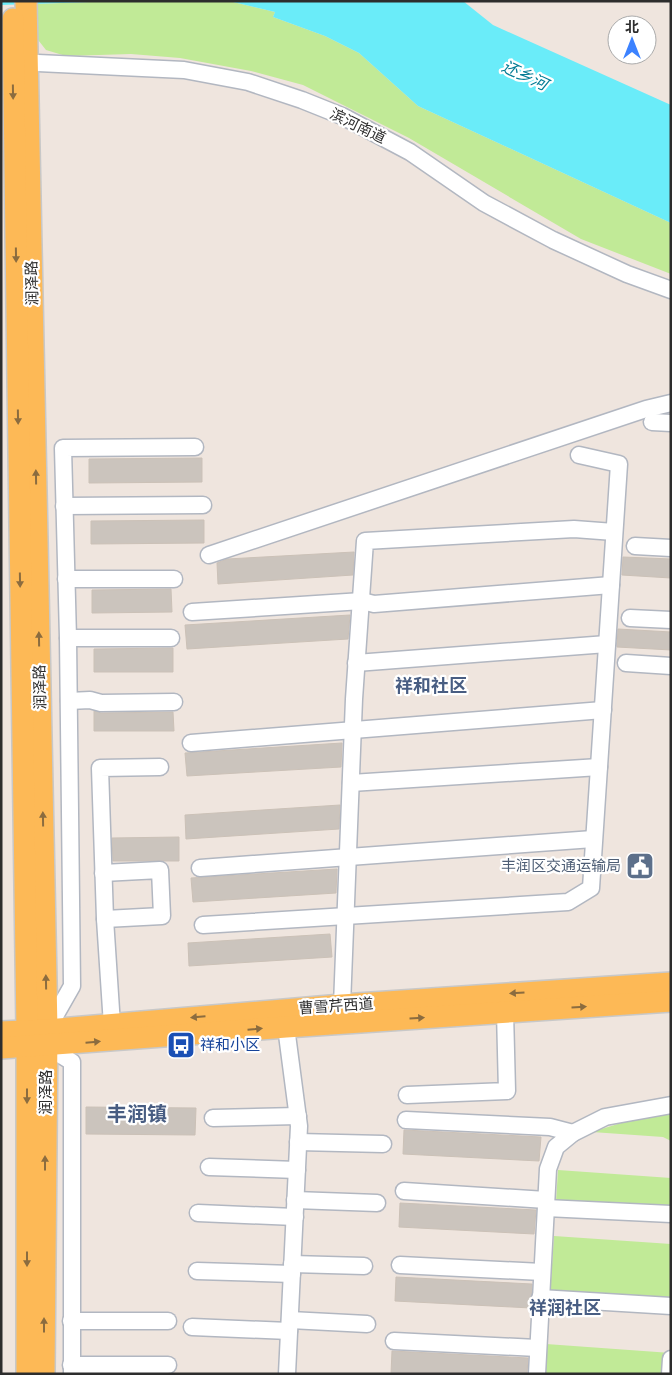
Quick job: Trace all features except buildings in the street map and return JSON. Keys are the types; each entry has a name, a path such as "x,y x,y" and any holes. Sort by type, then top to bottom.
{"main road":[{"name":"润泽路","path":"12,1 20,26"},
{"name":"润泽路","path":"26,1 20,26 20,62 44,1374"},
{"name":"曹雪芹西道","path":"1,1048 37,1039 112,1025 342,1006 671,983"},
{"name":"曹雪芹西道","path":"1,1032 37,1039 286,1027 671,1001"},
{"name":"润泽路","path":"27,1374 37,1039"}],"street":[{"name":"滨河南道","path":"20,62 184,70 248,82 302,100 342,116 410,152 484,203 553,240 628,274 671,290"},
{"path":"209,555 646,409 671,404"},
{"path":"652,422 671,423"},
{"path":"168,1366 72,1370 72,1062 37,1039 72,986 68,638 63,448 195,447"},
{"path":"203,925 568,902 591,888 619,464 579,455"},
{"path":"64,506 203,505"},
{"path":"342,1006 352,730 365,541 574,529 614,532"},
{"path":"635,546 671,548"},
{"path":"66,579 174,579"},
{"path":"192,612 362,601 374,604 611,585"},
{"path":"630,618 671,620"},
{"path":"68,638 171,638"},
{"path":"356,663 607,644"},
{"path":"626,663 671,666"},
{"path":"69,701 90,700 101,703 174,702"},
{"path":"191,743 602,710"},
{"path":"112,1025 105,919 100,768 160,766"},
{"path":"350,783 599,767"},
{"path":"200,868 593,839"},
{"path":"103,873 160,870 162,916 105,919"},
{"path":"407,1095 507,1091 505,1012"},
{"path":"286,1027 298,1116 287,1374"},
{"path":"537,1374 548,1169 556,1148 573,1133 605,1117 671,1105"},
{"path":"213,1118 298,1116"},
{"path":"406,1120 550,1127 573,1133"},
{"path":"298,1142 383,1144"},
{"path":"209,1167 297,1170"},
{"path":"404,1191 671,1214"},
{"path":"295,1200 377,1203"},
{"path":"198,1213 295,1217"},
{"path":"400,1265 542,1272"},
{"path":"197,1271 364,1266"},
{"path":"540,1298 671,1306"},
{"path":"71,1321 168,1321"},
{"path":"192,1327 367,1324"},
{"path":"394,1341 538,1348"},
{"path":"670,1374 671,1359"}],"green space":[{"path":"119,1 229,1 275,12 273,17 325,36 359,53 418,106 671,223 671,274 581,239 409,138 303,85 251,71 180,58 131,54 66,56 46,50 35,36 33,4"},
{"path":"671,1112 671,1141 663,1137 592,1132 650,1114"},
{"path":"558,1170 671,1178 671,1209 556,1202"},
{"path":"554,1236 671,1244 671,1302 550,1295"},
{"path":"546,1344 671,1353 671,1374 544,1374"}],"water":[{"path":"1,1 119,1 1,5"},
{"name":"还乡河","path":"229,1 463,1 493,25 671,105 671,223 418,106 359,53 325,36 273,17 275,12"}],"place":[{"name":"丰润区交通运输局","path":"640,866"},
{"name":"祥和小区","path":"181,1045"}],"district":[{"name":"祥和社区","path":"431,686"},
{"name":"丰润镇","path":"137,1114"},
{"name":"祥润社区","path":"565,1308"}]}
